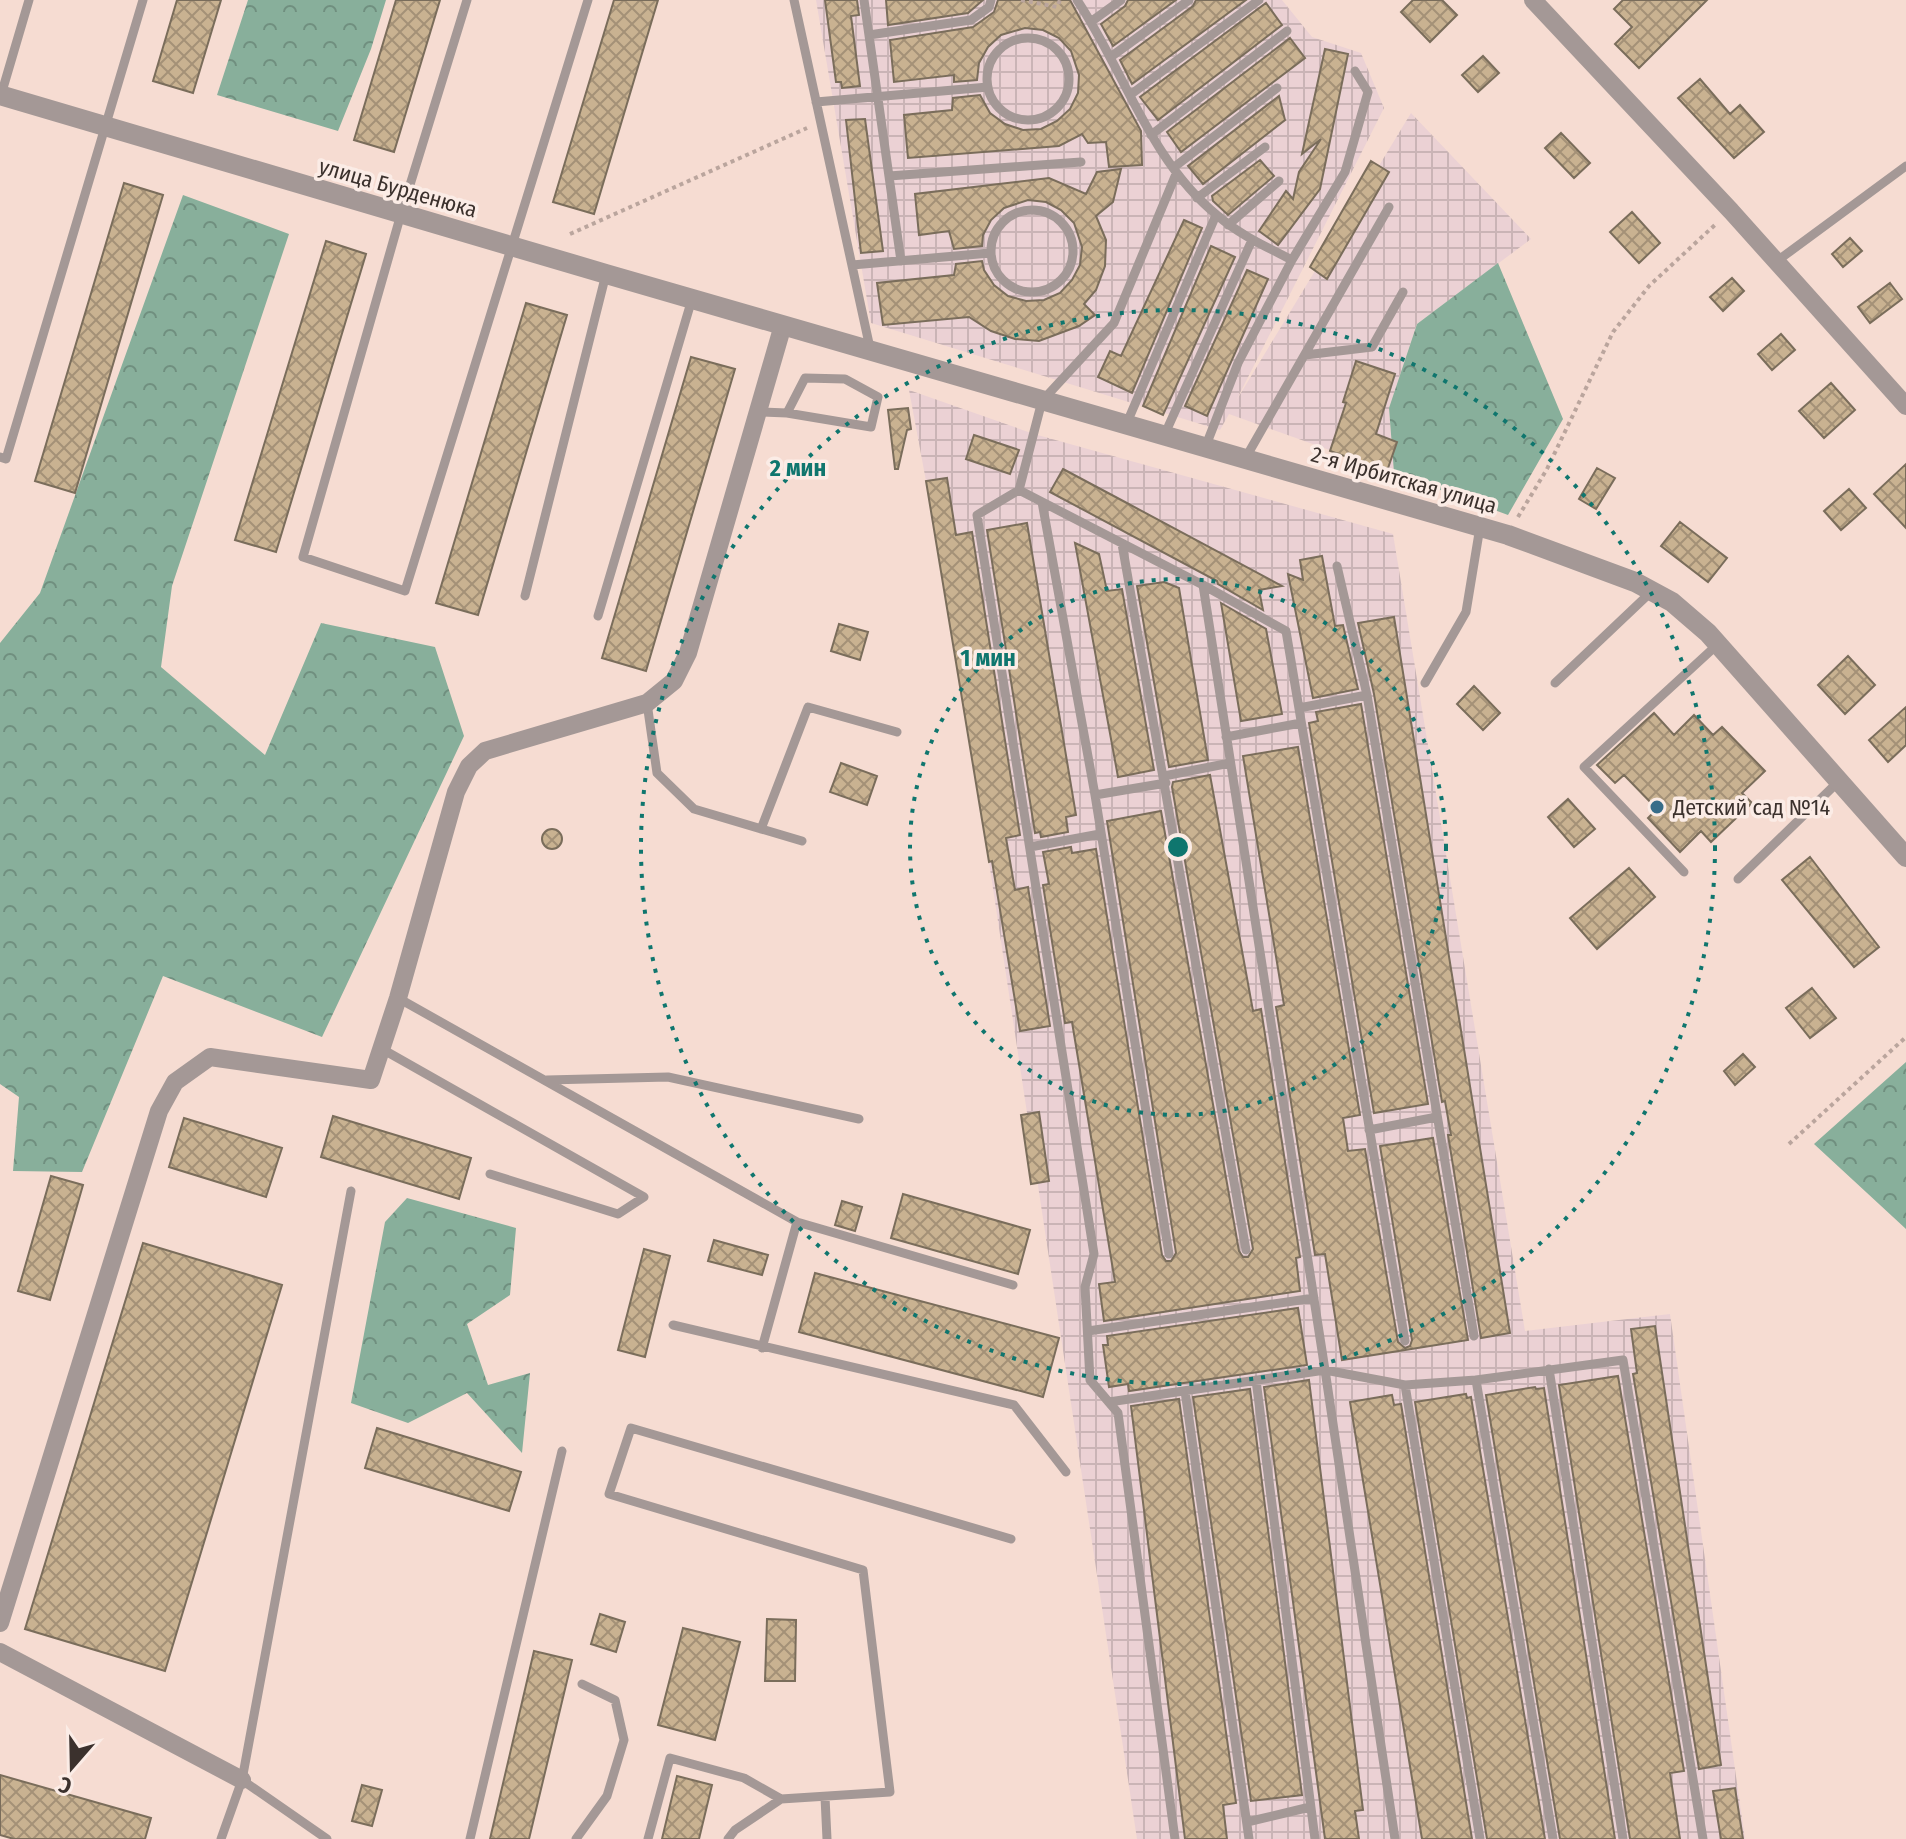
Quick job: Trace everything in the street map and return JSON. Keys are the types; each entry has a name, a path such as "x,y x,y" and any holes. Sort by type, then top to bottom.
{"street":[{"path":"1533,0 1777,261 1906,406"},
{"name":"улица Бурденюка","path":"0,96 783,325"},
{"path":"0,1623 159,1111 175,1082 210,1057 371,1080 398,998 456,792 469,766 485,751 647,703 674,681 688,653 783,325"},
{"name":"2-я Ирбитская улица","path":"783,325 1508,535 1635,582 1672,602 1718,644 1906,857"},
{"path":"0,1652 242,1780"}],"lane":[{"path":"0,96 29,0"},
{"path":"0,457 6,459 143,0"},
{"path":"467,0 401,214 303,557 405,591 588,0"},
{"path":"794,0 871,351"},
{"path":"864,0 901,261"},
{"path":"869,35 971,20 989,7 991,0"},
{"path":"1077,0 1112,56 1151,135 1174,171 1197,198 1228,225 1292,260"},
{"path":"1092,21 1121,0"},
{"path":"1112,56 1189,0"},
{"path":"1130,95 1259,0"},
{"path":"1151,135 1287,31"},
{"path":"1019,38 1048,42 1065,60 1069,74 1063,102 1040,119 1025,121 1011,117 990,98 988,87 987,69 993,56 1003,45 1019,38"},
{"path":"1205,448 1238,363 1292,260 1345,172 1368,92 1355,71"},
{"path":"816,102 988,87"},
{"path":"1175,1839 1118,1413 1090,1380 1085,1287 1094,1254 977,515 1019,490 1042,401 1114,323 1174,171 1277,88"},
{"path":"1197,198 1265,147"},
{"path":"889,176 1081,162"},
{"path":"1777,261 1906,166"},
{"path":"1228,225 1279,181"},
{"path":"1245,459 1389,207"},
{"path":"1023,210 1052,214 1063,223 1073,245 1067,273 1057,284 1029,292 1015,289 1003,281 994,269 990,253 997,228 1007,217 1023,210"},
{"path":"1126,425 1216,215"},
{"path":"1164,436 1252,240"},
{"path":"852,265 990,253"},
{"path":"525,596 606,274"},
{"path":"1305,355 1372,347 1403,292"},
{"path":"598,616 692,299"},
{"path":"759,412 787,413 871,427 878,397 845,379 805,378 787,413"},
{"path":"1019,490 1286,631 1405,1341"},
{"path":"1042,502 1095,795 1169,1254"},
{"path":"1425,683 1466,612 1480,527"},
{"path":"1122,544 1246,1250"},
{"path":"1337,566 1367,695 1474,1336"},
{"path":"1203,585 1395,1839"},
{"path":"1555,683 1652,591"},
{"path":"1684,872 1584,767 1718,644"},
{"path":"1299,708 1367,695"},
{"path":"647,703 657,773 694,809 802,841"},
{"path":"761,829 808,707 897,732"},
{"path":"1226,737 1301,723"},
{"path":"1095,795 1230,763"},
{"path":"1738,879 1839,781"},
{"path":"1030,847 1100,834"},
{"path":"398,998 797,1222 1013,1285"},
{"path":"382,1049 644,1197 618,1214 490,1174"},
{"path":"545,1080 668,1077 859,1119"},
{"path":"1369,1130 1437,1117"},
{"path":"221,1839 242,1780 351,1191"},
{"path":"762,1348 797,1222"},
{"path":"1088,1331 1314,1298"},
{"path":"673,1325 1014,1405 1066,1472"},
{"path":"1109,1402 1325,1370 1405,1385 1476,1380 1623,1360 1703,1839"},
{"path":"1549,1369 1623,1839"},
{"path":"1256,1380 1315,1839"},
{"path":"1476,1380 1553,1839"},
{"path":"1405,1385 1480,1839"},
{"path":"1185,1391 1249,1839"},
{"path":"728,1839 735,1830 781,1799 890,1792 863,1570 609,1494 631,1428 1011,1539"},
{"path":"470,1839 562,1451"},
{"path":"576,1839 607,1796 624,1740 615,1700 582,1684"},
{"path":"648,1839 670,1758 744,1778 781,1799"},
{"path":"242,1780 327,1839"},
{"path":"825,1797 827,1839"},
{"path":"1247,1822 1310,1807"}],"path":[{"path":"1021,0 1057,7 1060,0"},
{"path":"570,234 821,123"},
{"path":"1508,535 1547,469 1613,332 1649,286 1731,211"},
{"path":"1789,1144 1906,1037"}],"shaded area":[{"path":"816,0 1282,0 1312,37 1361,53 1384,108 1236,401 1411,113 1531,239 1417,324 1389,408 1394,473 1229,414 1220,430 871,323"},
{"path":"909,390 1034,434 1393,534 1525,1331 1670,1314 1745,1839 1137,1839 989,862"}],"green space":[{"path":"248,0 386,0 371,49 338,131 217,95"},
{"path":"183,195 289,234 172,586 161,667 265,755 321,623 435,647 464,736 322,1037 163,976 82,1172 13,1171 19,1097 0,1084 0,643 40,593"},
{"path":"1498,263 1563,419 1508,515 1394,473 1389,408 1417,324"},
{"path":"1906,1062 1906,1229 1814,1144"},
{"path":"407,1198 516,1228 510,1295 467,1324 488,1385 530,1373 522,1453 467,1393 408,1423 351,1403 385,1222"}],"building":[{"path":"177,0 221,0 193,93 153,81"},
{"path":"396,0 440,0 394,152 354,140"},
{"path":"614,0 658,0 594,214 553,202"},
{"path":"825,0 857,0 859,15 851,16 860,86 842,88 841,82 836,82"},
{"path":"886,0 983,0 968,13 888,25"},
{"path":"998,0 1070,0 1141,131 1142,165 1109,167 1106,142 1088,143 1082,134 1059,146 908,158 904,115 952,110 953,98 980,95 990,113 1005,124 1023,130 1041,129 1057,121 1070,109 1078,93 1079,75 1071,51 1059,38 1043,30 1025,28 1001,35 988,47 979,63 977,80 954,82 954,75 894,82 890,40 973,27 994,12"},
{"path":"1128,0 1176,0 1113,46 1101,24 1125,6"},
{"path":"1196,0 1246,0 1132,84 1120,60 1193,6"},
{"path":"1413,0 1442,0 1457,15 1430,42 1401,12"},
{"path":"1623,0 1707,0 1639,68 1615,44 1632,27 1614,9"},
{"path":"1266,3 1282,25 1158,120 1140,97"},
{"path":"1290,38 1305,58 1181,152 1167,132"},
{"path":"1325,49 1348,54 1320,189 1278,245 1259,231 1286,191 1293,199 1299,172 1321,139 1302,154"},
{"path":"1483,56 1499,73 1478,92 1462,75"},
{"path":"1700,79 1730,114 1740,105 1764,132 1734,158 1678,98"},
{"path":"1279,96 1285,120 1203,184 1188,166"},
{"path":"865,119 883,251 861,253 846,120"},
{"path":"1561,133 1590,163 1574,178 1545,148"},
{"path":"1260,160 1274,176 1228,215 1213,201 1212,196"},
{"path":"1371,161 1389,172 1327,279 1310,267"},
{"path":"1121,169 1113,202 1096,216 1106,240 1105,266 1096,290 1084,304 1095,315 1079,326 1039,341 1015,339 991,331 969,317 883,325 877,283 954,275 956,264 982,261 994,285 1008,296 1026,301 1044,300 1060,293 1080,265 1082,247 1074,223 1061,210 1046,202 1028,200 1004,208 991,220 983,235 982,246 954,249 949,231 919,235 915,194 1049,178 1086,194 1097,172"},
{"path":"124,183 163,195 75,493 35,481"},
{"path":"1632,212 1660,243 1639,263 1610,232"},
{"path":"1184,220 1202,228 1132,393 1098,377 1110,351 1121,356"},
{"path":"1850,238 1862,251 1843,267 1832,254"},
{"path":"326,241 366,254 276,552 235,540"},
{"path":"1211,246 1235,257 1163,415 1143,406"},
{"path":"1247,270 1268,279 1207,416 1185,406"},
{"path":"1732,278 1744,291 1723,311 1710,297"},
{"path":"1890,283 1902,299 1870,323 1858,307"},
{"path":"526,303 567,315 478,615 436,603"},
{"path":"1781,334 1795,350 1772,370 1758,354"},
{"path":"691,357 735,369 646,671 602,658"},
{"path":"1356,361 1395,374 1376,434 1397,442 1387,471 1330,451"},
{"path":"1831,383 1855,410 1824,438 1799,411"},
{"path":"908,408 911,429 907,430 898,469 895,469 888,410"},
{"path":"974,435 1019,450 1010,474 966,459"},
{"path":"1906,464 1906,528 1874,494"},
{"path":"1597,468 1615,478 1596,509 1579,499"},
{"path":"1063,469 1282,586 1259,590 1263,610 1217,581 1050,492"},
{"path":"947,478 956,535 972,532 1020,835 1006,838 1015,890 1028,887 1050,1026 1020,1031 926,481"},
{"path":"1849,489 1866,508 1841,530 1824,511"},
{"path":"1680,522 1727,558 1708,582 1661,546"},
{"path":"1027,523 1076,815 1066,817 1068,832 1041,837 1040,832 1035,833 987,530"},
{"path":"1075,543 1099,554 1107,591 1122,589 1154,770 1118,777"},
{"path":"1322,556 1335,626 1343,625 1358,689 1313,698 1288,574 1303,580 1300,560"},
{"path":"1164,582 1179,588 1208,760 1169,767 1137,586"},
{"path":"1221,603 1266,629 1282,714 1241,721"},
{"path":"1394,617 1510,1333 1481,1338 1448,1135 1451,1135 1445,1101 1442,1102 1374,694 1358,623"},
{"path":"839,624 868,632 860,660 831,651"},
{"path":"1848,656 1875,685 1845,714 1818,685"},
{"path":"1474,686 1500,713 1483,730 1457,704"},
{"path":"1361,704 1428,1104 1374,1113 1309,723 1318,721 1316,712"},
{"path":"1906,707 1906,745 1888,762 1869,740"},
{"path":"1654,713 1674,735 1694,715 1713,735 1722,727 1765,771 1742,793 1752,803 1711,842 1701,831 1680,852 1648,818 1657,809 1624,775 1615,783 1597,765"},
{"path":"1298,747 1360,1115 1343,1118 1348,1151 1365,1149 1398,1342 1405,1348 1410,1346 1412,1340 1380,1146 1433,1138 1468,1340 1342,1360 1325,1254 1315,1255 1276,1007 1284,1005 1243,756"},
{"path":"841,763 877,776 867,805 830,792"},
{"path":"1210,775 1253,1011 1261,1009 1300,1257 1296,1258 1300,1291 1104,1321 1099,1284 1115,1282 1072,1022 1065,1023 1043,885 1049,884 1043,852 1071,847 1072,853 1096,849 1162,1255 1166,1261 1171,1261 1176,1253 1107,821 1161,811 1239,1251 1243,1257 1248,1257 1253,1249 1172,787 1173,782"},
{"path":"1568,799 1595,829 1574,847 1548,817"},
{"path":"552,829 559,832 562,839 559,846 552,849 545,846 542,839 545,832"},
{"path":"1810,857 1879,947 1854,967 1782,880"},
{"path":"1629,868 1655,897 1597,949 1570,918"},
{"path":"1812,988 1836,1018 1810,1038 1786,1008"},
{"path":"1743,1054 1755,1067 1735,1085 1724,1071"},
{"path":"1039,1112 1049,1181 1031,1184 1021,1115"},
{"path":"333,1116 471,1158 459,1199 321,1157"},
{"path":"184,1118 282,1148 266,1197 169,1167"},
{"path":"51,1176 83,1185 50,1300 18,1291"},
{"path":"903,1194 1030,1230 1018,1274 891,1238"},
{"path":"842,1201 862,1207 855,1231 835,1225"},
{"path":"714,1240 768,1255 762,1275 708,1261"},
{"path":"143,1243 282,1285 165,1671 25,1629"},
{"path":"644,1249 670,1256 645,1357 618,1350"},
{"path":"815,1273 1059,1338 1043,1397 799,1332"},
{"path":"1298,1308 1307,1365 1129,1391 1128,1384 1109,1387 1103,1345 1108,1345 1107,1336"},
{"path":"1655,1326 1721,1765 1699,1769 1633,1374 1637,1373 1631,1329"},
{"path":"1618,1376 1684,1771 1670,1773 1680,1839 1630,1839 1559,1385"},
{"path":"1309,1380 1363,1810 1355,1811 1359,1839 1325,1839 1264,1387"},
{"path":"1544,1388 1615,1839 1560,1839 1486,1395"},
{"path":"1250,1389 1302,1795 1251,1801 1193,1397"},
{"path":"1466,1394 1467,1398 1471,1397 1545,1839 1487,1839 1415,1402"},
{"path":"1392,1395 1394,1405 1401,1404 1472,1839 1422,1839 1350,1402"},
{"path":"1179,1399 1236,1803 1223,1805 1227,1839 1185,1839 1131,1406"},
{"path":"377,1428 521,1472 509,1511 365,1468"},
{"path":"600,1614 625,1622 616,1652 591,1644"},
{"path":"767,1619 796,1620 795,1681 765,1681"},
{"path":"683,1628 740,1642 715,1740 658,1725"},
{"path":"534,1651 572,1660 529,1839 490,1839"},
{"path":"0,1775 151,1818 145,1839 14,1839 0,1835"},
{"path":"677,1776 712,1785 699,1839 662,1839"},
{"path":"362,1785 382,1790 372,1826 352,1821"},
{"path":"1735,1788 1743,1839 1721,1839 1713,1791"}],"place":[{"name":"Детский сад №14","path":"1657,807"}]}
